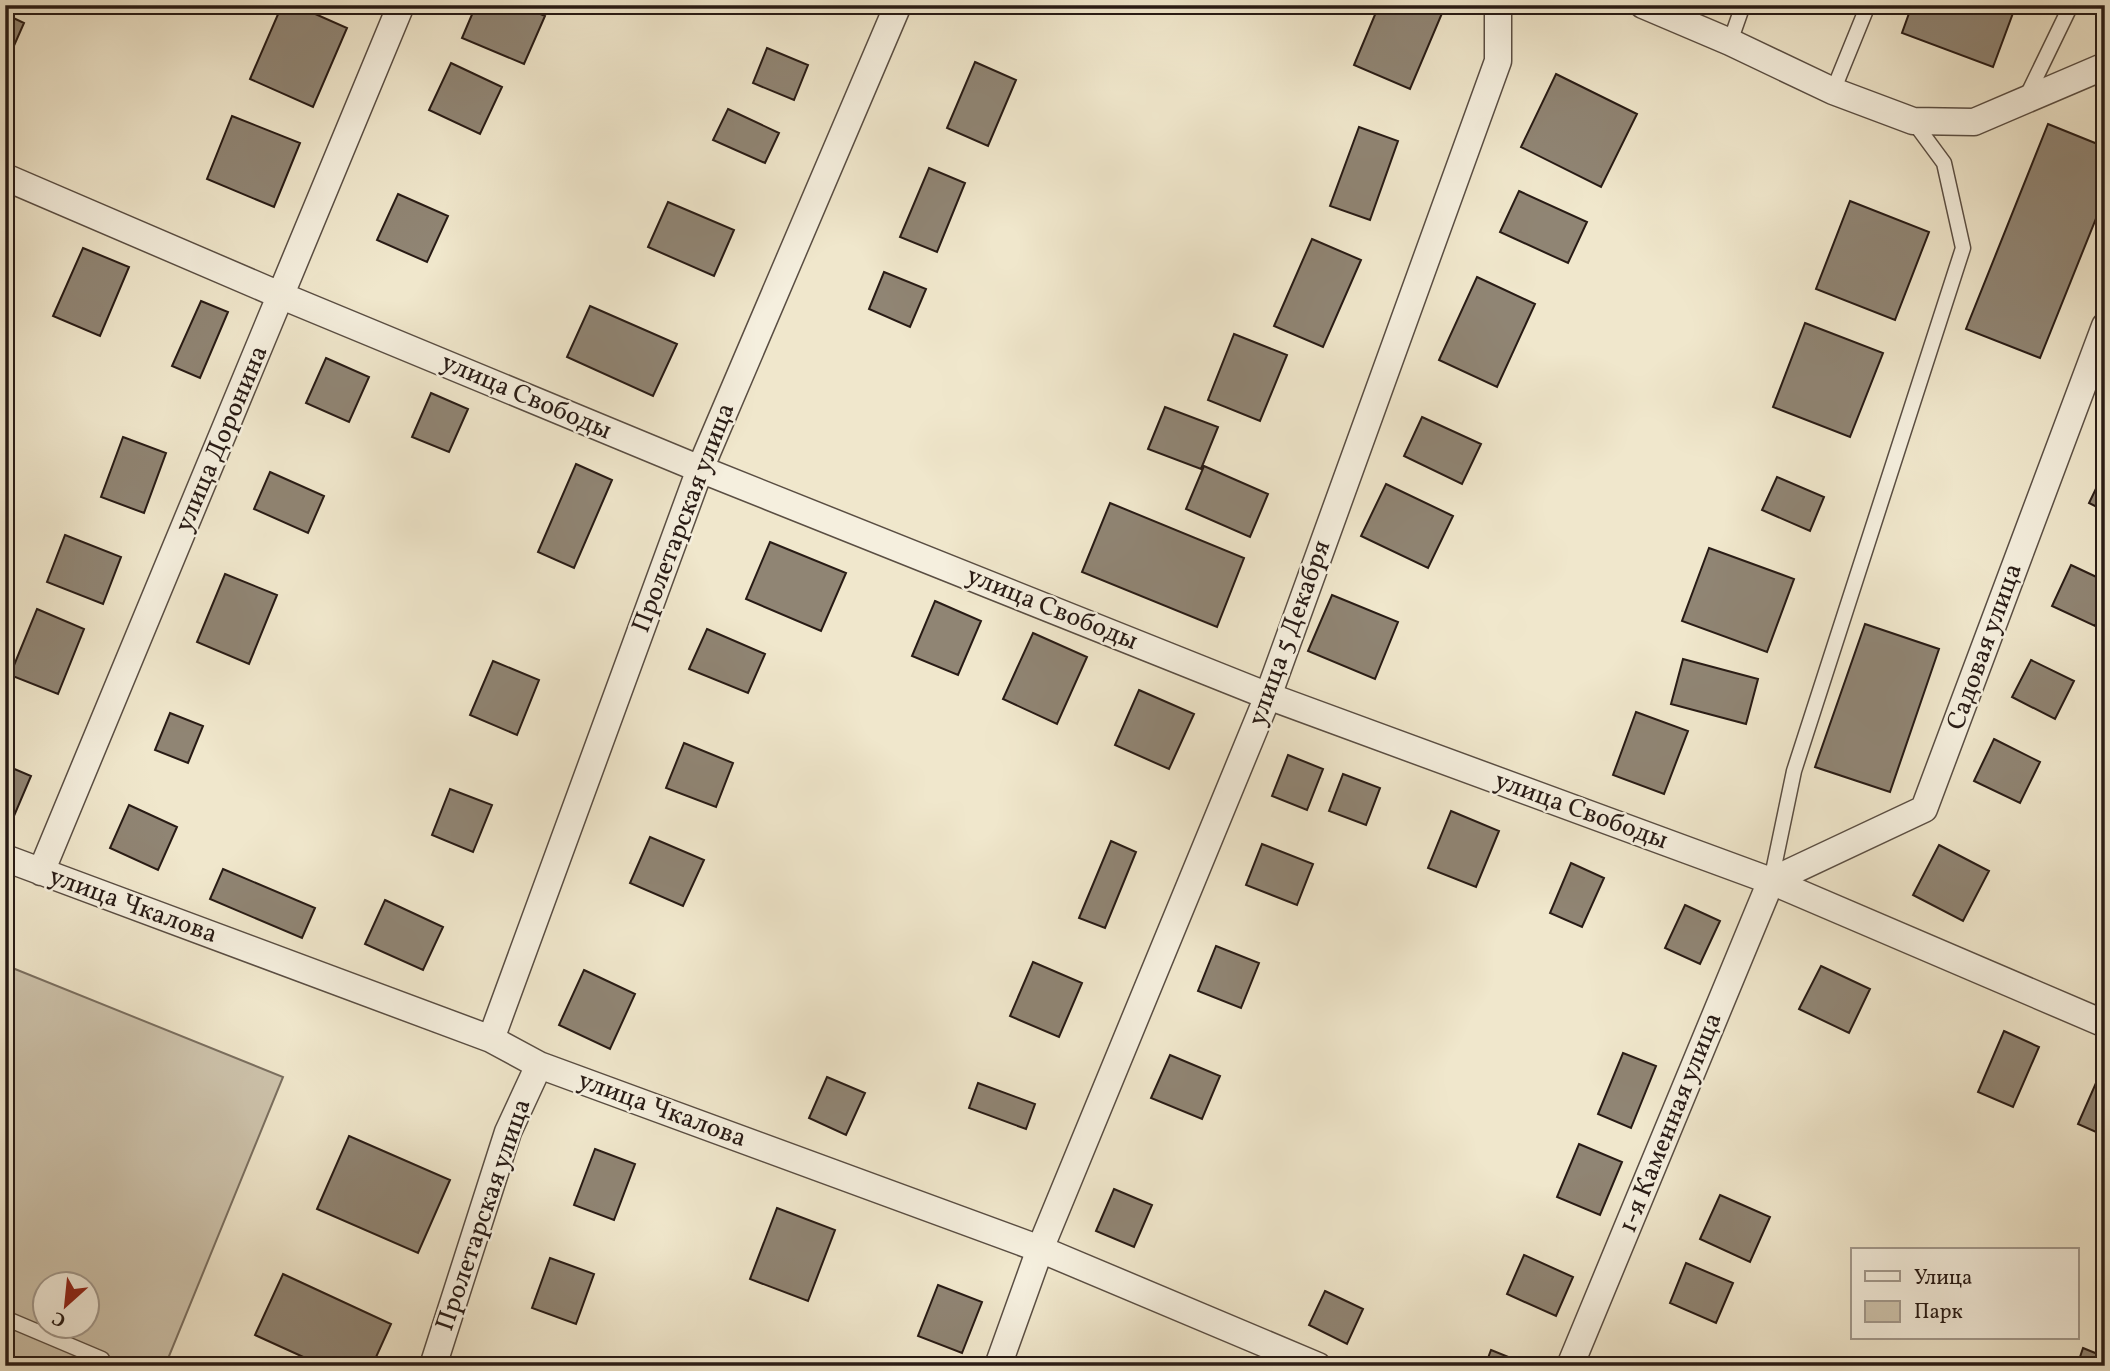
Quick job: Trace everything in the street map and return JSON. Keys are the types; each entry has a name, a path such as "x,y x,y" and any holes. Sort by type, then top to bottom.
{"street":[{"name":"улица Доронина","path":"41,872 401,5"},
{"name":"Пролетарская улица","path":"491,1039 700,469 898,5"},
{"name":"улица 5 Декабря","path":"998,1366 1040,1249 1268,696 1498,61 1498,5"},
{"path":"1643,5 1730,42 1833,91 1913,121 1974,122 2105,66"},
{"name":"улица Свободы","path":"5,177 282,296 700,469 1268,696 1771,881 2105,1024"},
{"name":"Садовая улица","path":"1771,881 1924,809 2105,326"},
{"name":"улица Чкалова","path":"5,858 491,1039 539,1065 1040,1249 1318,1366"},
{"name":"1-я Каменная улица","path":"1570,1366 1771,881"},
{"name":"Пролетарская улица","path":"433,1366 508,1132 539,1065"}],"lane":[{"path":"1730,42 1743,5"},
{"path":"1833,91 1868,5"},
{"path":"2024,101 2071,5"},
{"path":"1771,881 1794,771 1963,248 1944,163 1913,121"},
{"path":"5,1318 102,1359"}],"green space":[{"path":"5,965 283,1077 165,1366 5,1366"}],"building":[{"path":"282,5 295,5 347,28 313,107 250,79"},
{"path":"476,5 520,5 545,16 524,64 462,38"},
{"path":"1379,5 1431,5 1443,11 1410,89 1354,65"},
{"path":"1912,5 2016,5 1993,67 1902,33"},
{"path":"5,14 24,23 5,66"},
{"path":"767,48 808,65 794,100 753,83"},
{"path":"975,62 1016,80 988,146 947,128"},
{"path":"451,63 502,87 480,134 429,110"},
{"path":"1556,74 1637,114 1601,187 1521,147"},
{"path":"728,109 779,133 765,163 713,140"},
{"path":"232,116 300,143 274,207 207,179"},
{"path":"2048,124 2105,147 2105,196 2040,358 1966,329"},
{"path":"1359,127 1398,141 1370,220 1330,206"},
{"path":"929,168 965,183 937,252 900,237"},
{"path":"1519,191 1587,222 1568,263 1500,232"},
{"path":"398,194 448,216 427,262 377,240"},
{"path":"1850,201 1929,232 1895,320 1816,289"},
{"path":"668,202 734,230 714,276 648,247"},
{"path":"1312,239 1361,260 1323,347 1274,326"},
{"path":"83,248 129,267 100,336 53,316"},
{"path":"884,272 926,289 910,327 869,309"},
{"path":"1477,277 1535,304 1497,387 1439,360"},
{"path":"201,301 228,312 200,378 172,366"},
{"path":"590,306 677,344 653,396 567,357"},
{"path":"1805,323 1883,353 1850,437 1773,407"},
{"path":"1234,334 1287,355 1260,421 1208,400"},
{"path":"326,358 369,377 349,422 306,403"},
{"path":"431,393 468,409 449,452 412,437"},
{"path":"1165,407 1218,427 1201,469 1148,449"},
{"path":"1422,417 1481,444 1462,484 1404,456"},
{"path":"123,437 166,453 144,513 101,497"},
{"path":"576,464 612,480 574,568 538,552"},
{"path":"1204,466 1268,494 1250,537 1186,509"},
{"path":"2105,470 2105,511 2089,503"},
{"path":"270,472 324,496 308,533 254,509"},
{"path":"1777,477 1824,497 1810,531 1762,510"},
{"path":"1386,484 1453,516 1428,568 1361,536"},
{"path":"1110,503 1244,558 1217,627 1082,572"},
{"path":"65,535 121,557 103,604 47,582"},
{"path":"770,542 846,573 821,631 746,599"},
{"path":"1709,548 1794,579 1767,652 1682,621"},
{"path":"2071,565 2105,581 2105,604 2095,626 2052,606"},
{"path":"225,574 277,595 249,664 197,642"},
{"path":"1332,595 1398,622 1375,679 1308,651"},
{"path":"935,601 981,621 958,675 912,656"},
{"path":"37,609 84,629 58,694 10,675"},
{"path":"1865,624 1939,649 1890,792 1815,767"},
{"path":"707,629 765,654 748,693 689,669"},
{"path":"1033,633 1087,657 1057,724 1003,699"},
{"path":"1683,659 1758,679 1746,724 1671,704"},
{"path":"2031,660 2074,681 2055,719 2012,697"},
{"path":"493,661 539,680 517,735 470,715"},
{"path":"1139,690 1194,714 1169,769 1115,745"},
{"path":"1636,712 1688,731 1664,794 1613,775"},
{"path":"170,713 203,726 188,763 155,750"},
{"path":"1994,739 2040,762 2020,803 1974,781"},
{"path":"684,743 733,763 716,807 666,788"},
{"path":"1288,755 1323,769 1307,810 1272,796"},
{"path":"5,765 31,776 14,816 5,812"},
{"path":"1343,774 1380,788 1366,825 1329,811"},
{"path":"450,789 492,805 473,852 432,835"},
{"path":"129,805 177,827 158,870 110,848"},
{"path":"1451,811 1499,831 1476,887 1428,868"},
{"path":"650,837 704,860 683,906 630,883"},
{"path":"1111,841 1136,852 1105,928 1079,918"},
{"path":"1262,844 1313,864 1297,905 1246,885"},
{"path":"1939,845 1989,871 1963,921 1913,895"},
{"path":"1571,863 1604,878 1582,927 1550,913"},
{"path":"223,869 315,908 302,938 210,899"},
{"path":"385,900 443,927 423,970 365,944"},
{"path":"1685,905 1720,921 1700,964 1665,948"},
{"path":"1216,946 1259,963 1241,1008 1198,991"},
{"path":"1033,962 1082,983 1059,1037 1010,1016"},
{"path":"1821,966 1870,989 1849,1033 1799,1009"},
{"path":"584,970 635,994 610,1049 559,1025"},
{"path":"2004,1031 2039,1047 2013,1107 1978,1092"},
{"path":"1623,1053 1656,1066 1631,1128 1598,1114"},
{"path":"1170,1055 1220,1076 1202,1119 1151,1098"},
{"path":"2099,1076 2105,1079 2105,1136 2078,1124"},
{"path":"827,1077 865,1093 846,1135 809,1118"},
{"path":"978,1083 1035,1104 1026,1129 969,1108"},
{"path":"349,1136 450,1180 418,1253 317,1209"},
{"path":"1579,1144 1622,1162 1600,1215 1557,1197"},
{"path":"595,1149 635,1164 614,1220 574,1205"},
{"path":"1114,1189 1152,1205 1134,1247 1096,1231"},
{"path":"1720,1195 1770,1217 1750,1262 1700,1239"},
{"path":"777,1208 835,1230 808,1301 750,1279"},
{"path":"1524,1255 1573,1277 1556,1316 1507,1294"},
{"path":"550,1258 594,1274 576,1324 532,1308"},
{"path":"1686,1263 1733,1283 1716,1323 1670,1303"},
{"path":"283,1274 391,1324 372,1366 323,1366 255,1335"},
{"path":"938,1285 982,1302 962,1353 918,1336"},
{"path":"1325,1291 1363,1309 1347,1344 1309,1325"},
{"path":"2083,1348 2105,1357 2105,1366 2077,1366"},
{"path":"1491,1350 1531,1366 1485,1366"}]}
